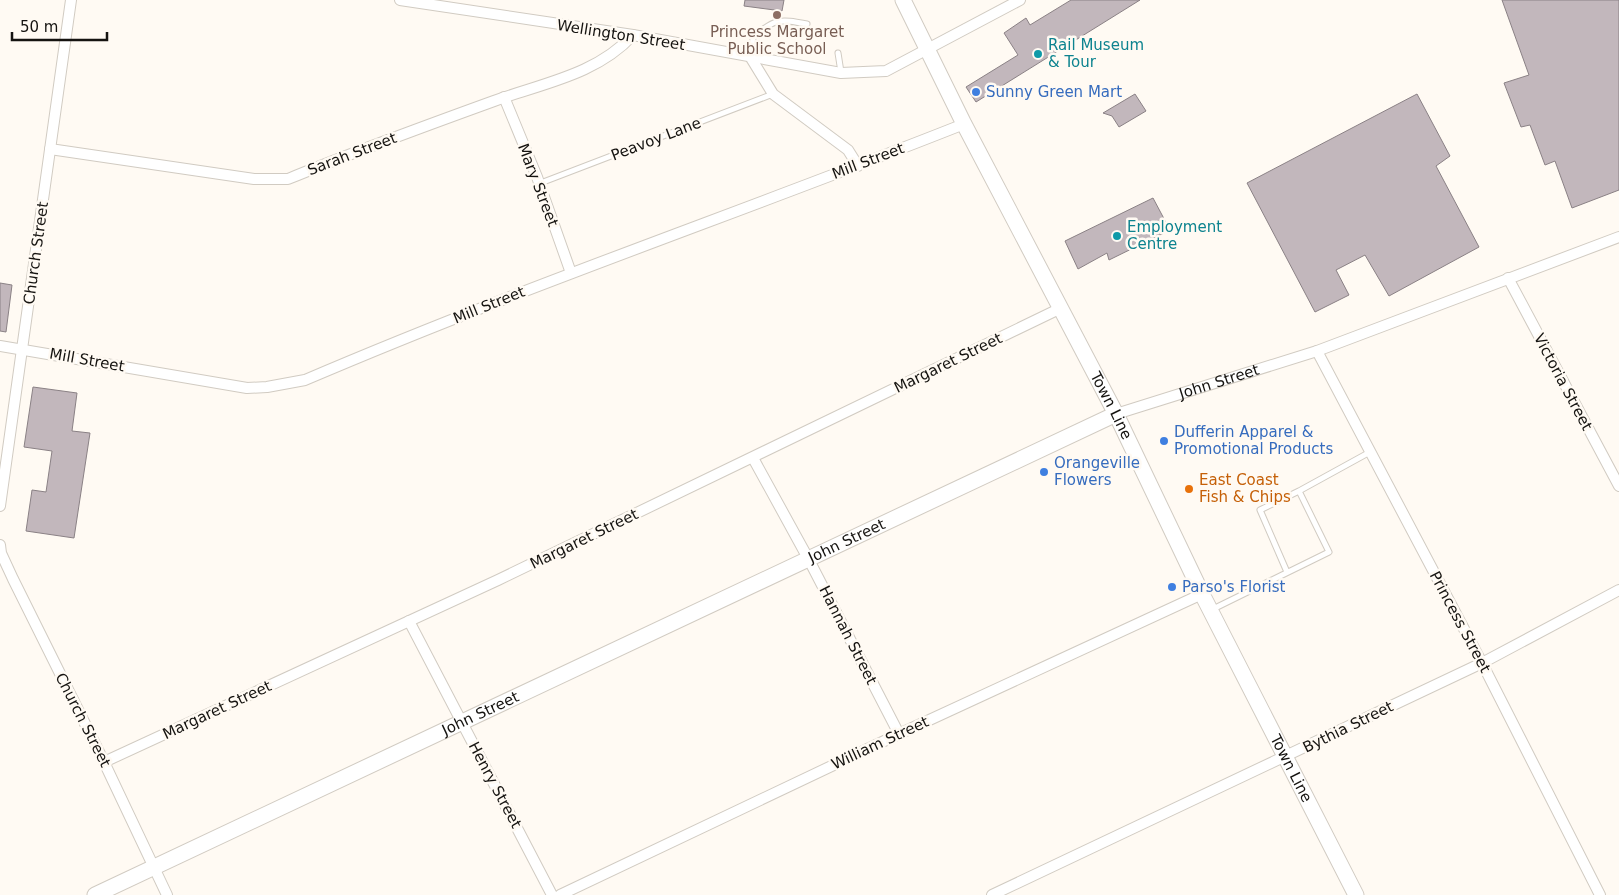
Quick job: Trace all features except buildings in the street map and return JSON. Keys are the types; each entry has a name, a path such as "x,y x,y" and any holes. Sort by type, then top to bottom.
{"main road":[{"name":"Town Line","path":"903,0 964,124 1116,414 1202,594 1356,895"},
{"name":"John Street","path":"95,895 1116,414"}],"street":[{"name":"Church Street","path":"0,506 71,0"},
{"name":"Wellington Street","path":"400,0 633,35 841,73 886,71 928,51 1020,0"},
{"name":"Sarah Street","path":"50,149 254,179 281,180 504,97 578,73 620,49 633,35"},
{"path":"751,58 774,94 848,150 858,166"},
{"name":"Mary Street","path":"504,97 571,273"},
{"name":"Mill Street","path":"0,346 22,348 246,388 268,387 305,380 571,273 858,166 964,124"},
{"name":"John Street","path":"1116,414 1317,352 1619,237"},
{"name":"Victoria Street","path":"1508,278 1619,486"},
{"name":"Margaret Street","path":"104,762 409,621 753,458 1059,308"},
{"name":"Princess Street","path":"1317,352 1482,663 1600,895"},
{"name":"Hannah Street","path":"753,458 809,560 899,734"},
{"name":"Church Street","path":"0,545 1,553 13,579 104,762 167,895"},
{"name":"Bythia Street","path":"992,895 1482,663 1619,590"},
{"name":"William Street","path":"560,895 899,734 1202,594"},
{"name":"Henry Street","path":"409,621 552,895"}],"lane":[{"path":"751,58 753,38 767,24 781,19 807,24"},
{"path":"838,52 841,73"},
{"name":"Peavoy Lane","path":"538,184 774,94"},
{"path":"1287,572 1260,510 1370,452"},
{"path":"1210,610 1329,552 1299,491"}],"place":[{"name":"Princess Margaret Public School","path":"777,15"},
{"name":"Rail Museum & Tour","path":"1038,54"},
{"name":"Sunny Green Mart","path":"976,92"},
{"name":"Employment Centre","path":"1117,236"},
{"name":"Dufferin Apparel & Promotional Products","path":"1164,441"},
{"name":"Orangeville Flowers","path":"1044,472"},
{"name":"East Coast Fish & Chips","path":"1189,489"},
{"name":"Parso's Florist","path":"1172,587"}]}
